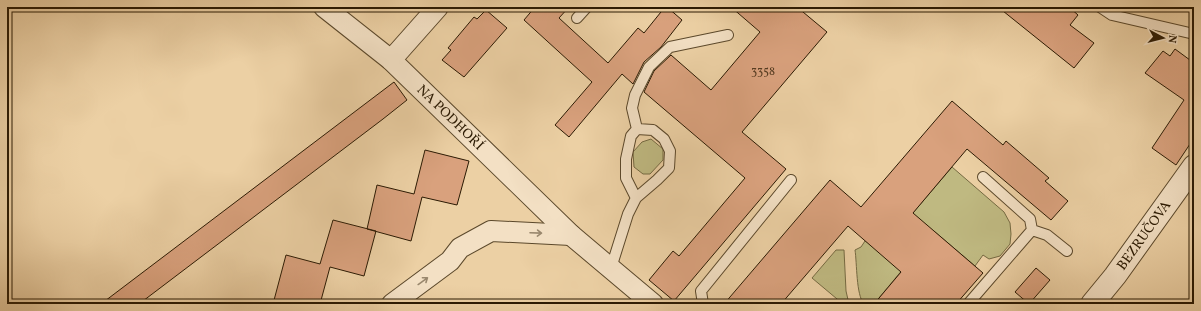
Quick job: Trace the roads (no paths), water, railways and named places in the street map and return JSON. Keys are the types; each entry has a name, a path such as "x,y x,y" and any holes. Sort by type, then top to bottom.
{"street":[{"name":"NA PODHOŘÍ","path":"324,7 391,60 571,235 653,304"},
{"path":"391,60 438,7"},
{"name":"BEZRUČOVA","path":"1092,304 1115,276 1194,166"},
{"path":"392,304 450,261 460,248 491,231 571,235"}],"lane":[{"path":"577,18 587,7"},
{"path":"1100,7 1112,15 1194,34"},
{"path":"637,129 632,108 635,95 649,67 670,47 728,34"},
{"path":"611,268 628,214 636,198 669,168 670,151 664,140 654,130 637,129 630,136 626,159 626,178 636,198"},
{"path":"983,176 1030,219 1032,230"},
{"path":"703,304 701,291 792,180"},
{"path":"1032,230 1047,235 1067,251"},
{"path":"968,304 1032,230"}]}
